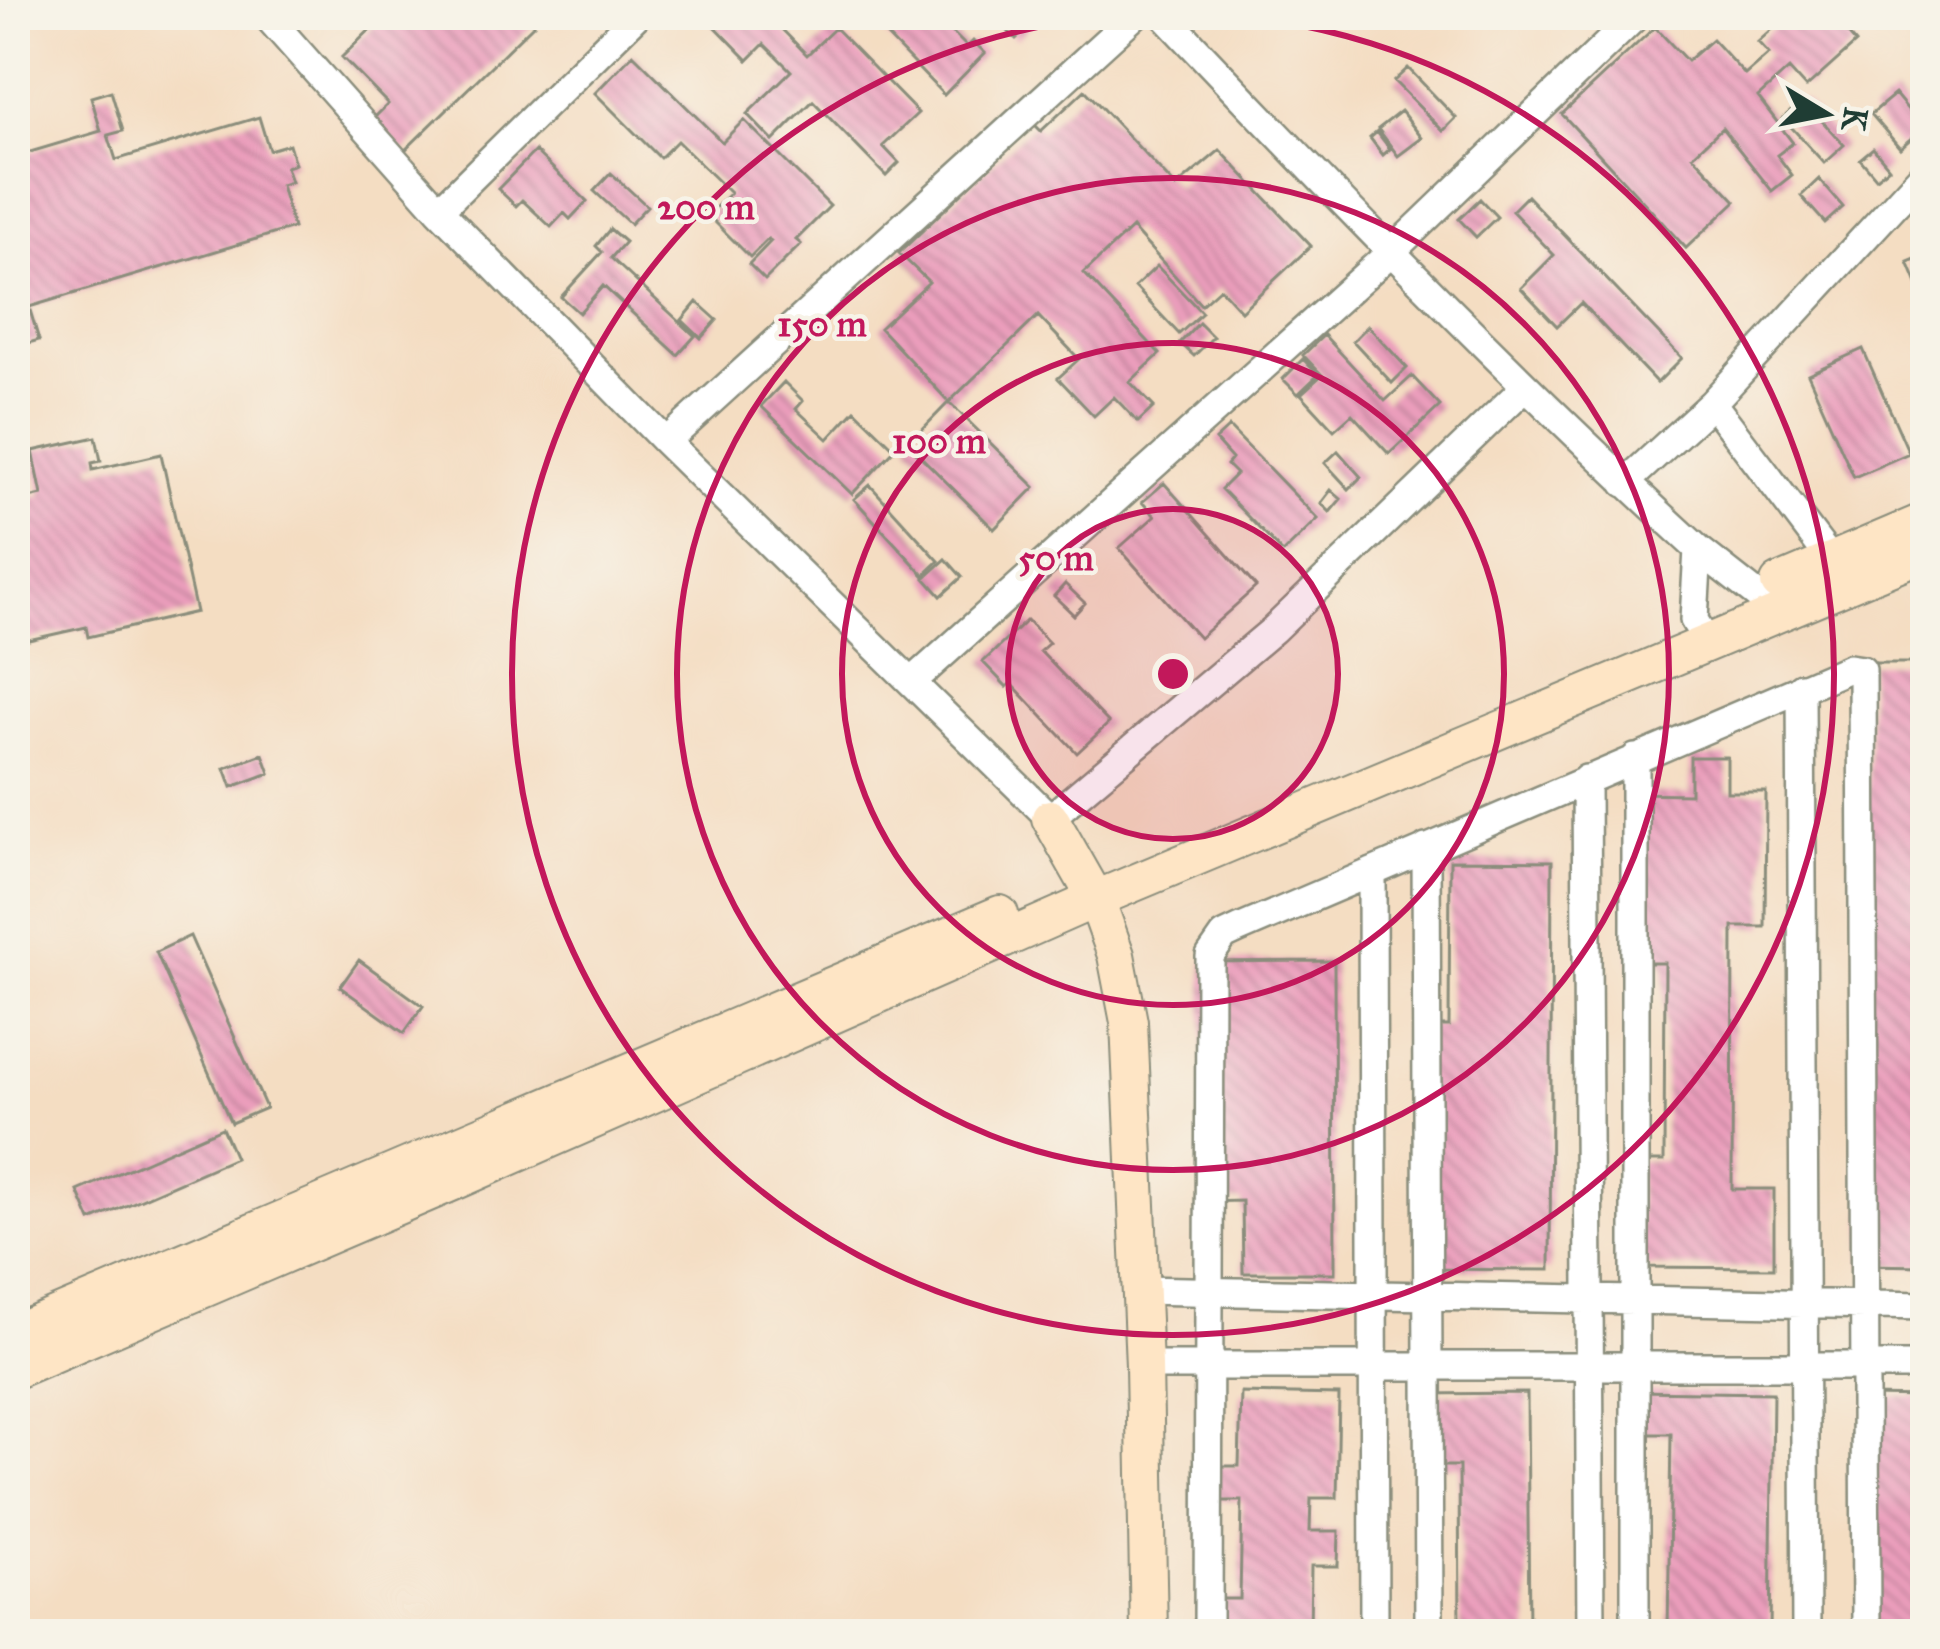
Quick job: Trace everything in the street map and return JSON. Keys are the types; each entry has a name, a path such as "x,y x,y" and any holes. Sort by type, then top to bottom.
{"street":[{"path":"266,15 439,210 666,442 1050,818 1090,888 1116,955 1129,1022 1144,1366 1149,1634"},
{"path":"439,210 637,15"},
{"path":"666,442 1136,15"},
{"path":"1164,15 1524,388 1698,549 1766,602"},
{"path":"912,682 1390,254 1637,15"},
{"path":"1625,483 1712,403 1925,172"},
{"path":"1050,818 1273,630 1524,388"},
{"path":"1712,403 1832,561"},
{"path":"1766,602 1832,561 1925,521"},
{"path":"1698,549 1701,630"},
{"path":"15,1333 1766,602 1925,552"},
{"path":"1208,1634 1210,956 1224,936 1849,668 1862,670 1866,1634"},
{"path":"1801,687 1806,1634"},
{"path":"1635,758 1635,1634"},
{"path":"1586,779 1591,1634"},
{"path":"1426,848 1430,1634"},
{"path":"1372,872 1374,1634"},
{"path":"15,1370 458,1180 1090,888"},
{"path":"1140,1290 1925,1306"},
{"path":"1144,1366 1925,1366"}],"building":[{"path":"385,15 525,15 534,24 404,151 373,119 388,104 342,57"},
{"path":"704,15 768,15 807,55 835,28 918,113 883,146 899,163 886,176 813,101 773,141 747,114 791,71 764,44 748,60"},
{"path":"902,15 935,15 967,47 973,41 985,53 944,95 884,33"},
{"path":"992,15 1041,15 1016,39"},
{"path":"1788,15 1859,15 1844,29 1856,43 1806,88 1789,69 1758,97 1793,143 1777,155 1792,175 1772,191 1722,128 1693,155 1736,201 1686,248 1562,114 1655,27 1687,61 1712,39 1745,75 1769,54 1758,42"},
{"path":"633,54 722,142 744,120 830,206 765,280 749,264 771,241 750,257 708,215 730,193 677,141 660,158 595,93"},
{"path":"1408,68 1456,118 1443,131 1394,81"},
{"path":"1085,90 1176,187 1220,150 1311,246 1241,311 1220,288 1201,305 1132,228 1084,273 1160,354 1130,382 1154,407 1138,422 1114,397 1094,416 1058,378 1079,359 1038,316 949,402 880,328 929,282 899,253 1034,124 1041,131"},
{"path":"111,91 123,131 108,135 116,160 259,117 269,150 289,144 295,164 286,167 291,182 281,185 293,228 29,307 39,340 15,347 15,151 25,148 27,153 101,131 91,97"},
{"path":"1895,94 1923,128 1900,148 1871,114"},
{"path":"1803,100 1844,145 1824,163 1783,118"},
{"path":"1401,111 1422,138 1398,156 1378,129"},
{"path":"1377,132 1390,149 1383,155 1370,138"},
{"path":"1873,148 1889,167 1876,178 1860,159"},
{"path":"535,151 587,201 570,219 564,213 551,227 522,200 516,206 498,189"},
{"path":"611,173 647,206 630,224 594,191"},
{"path":"1819,179 1843,207 1825,223 1801,196"},
{"path":"1527,196 1682,358 1657,383 1581,303 1557,326 1521,288 1554,255 1512,211"},
{"path":"1480,199 1497,217 1476,237 1459,219"},
{"path":"610,229 625,242 611,258 695,336 678,355 603,286 579,313 561,297 602,252 596,246"},
{"path":"1925,255 1925,303 1908,262"},
{"path":"1157,266 1202,313 1179,334 1135,287"},
{"path":"697,302 717,320 701,338 682,320"},
{"path":"1199,323 1213,337 1194,356 1180,343"},
{"path":"1368,326 1407,368 1392,383 1353,341"},
{"path":"1324,335 1385,401 1412,376 1440,406 1389,454 1352,414 1334,430 1301,394 1322,375 1303,355"},
{"path":"1863,349 1909,453 1854,477 1808,374"},
{"path":"1303,359 1318,375 1298,394 1283,379"},
{"path":"784,382 803,401 796,409 828,439 855,410 895,449 852,494 761,406"},
{"path":"949,402 1035,487 994,529 908,444"},
{"path":"1229,427 1318,519 1283,553 1221,489 1236,474 1227,465 1232,459 1215,440"},
{"path":"96,437 101,461 92,463 93,470 161,454 196,612 88,637 86,627 15,643 15,501 42,495 33,451"},
{"path":"1338,451 1361,477 1349,489 1325,463"},
{"path":"1164,483 1256,587 1199,638 1119,548 1155,516 1142,502"},
{"path":"870,485 939,561 924,575 854,499"},
{"path":"1331,490 1341,499 1330,512 1321,503"},
{"path":"946,559 962,577 941,596 925,578"},
{"path":"1065,584 1085,603 1074,615 1054,596"},
{"path":"1027,620 1049,643 1040,651 1109,723 1077,753 1011,683 1007,687 983,662"},
{"path":"1870,663 1925,663 1925,1266 1863,1265"},
{"path":"263,754 270,773 232,787 225,768"},
{"path":"1690,757 1727,757 1727,792 1766,792 1765,927 1733,927 1732,1189 1774,1189 1774,1268 1639,1267 1639,1161 1664,1161 1665,963 1630,963 1630,793 1690,794"},
{"path":"1450,860 1552,861 1550,1270 1424,1269 1425,1026 1449,1026"},
{"path":"190,936 266,1108 231,1123 156,952"},
{"path":"359,960 423,1006 404,1033 340,987"},
{"path":"1334,961 1335,1273 1243,1273 1242,1201 1204,1202 1203,962"},
{"path":"222,1128 235,1158 91,1221 78,1191"},
{"path":"1633,1391 1773,1393 1770,1634 1668,1634 1671,1434 1633,1434"},
{"path":"1241,1393 1339,1395 1337,1498 1311,1498 1310,1531 1339,1531 1338,1566 1311,1566 1310,1634 1211,1634 1212,1599 1240,1599 1242,1501 1210,1501 1210,1466 1239,1466"},
{"path":"1527,1393 1529,1634 1460,1634 1459,1466 1423,1466 1422,1394"},
{"path":"1868,1396 1925,1397 1925,1634 1866,1634"}]}
